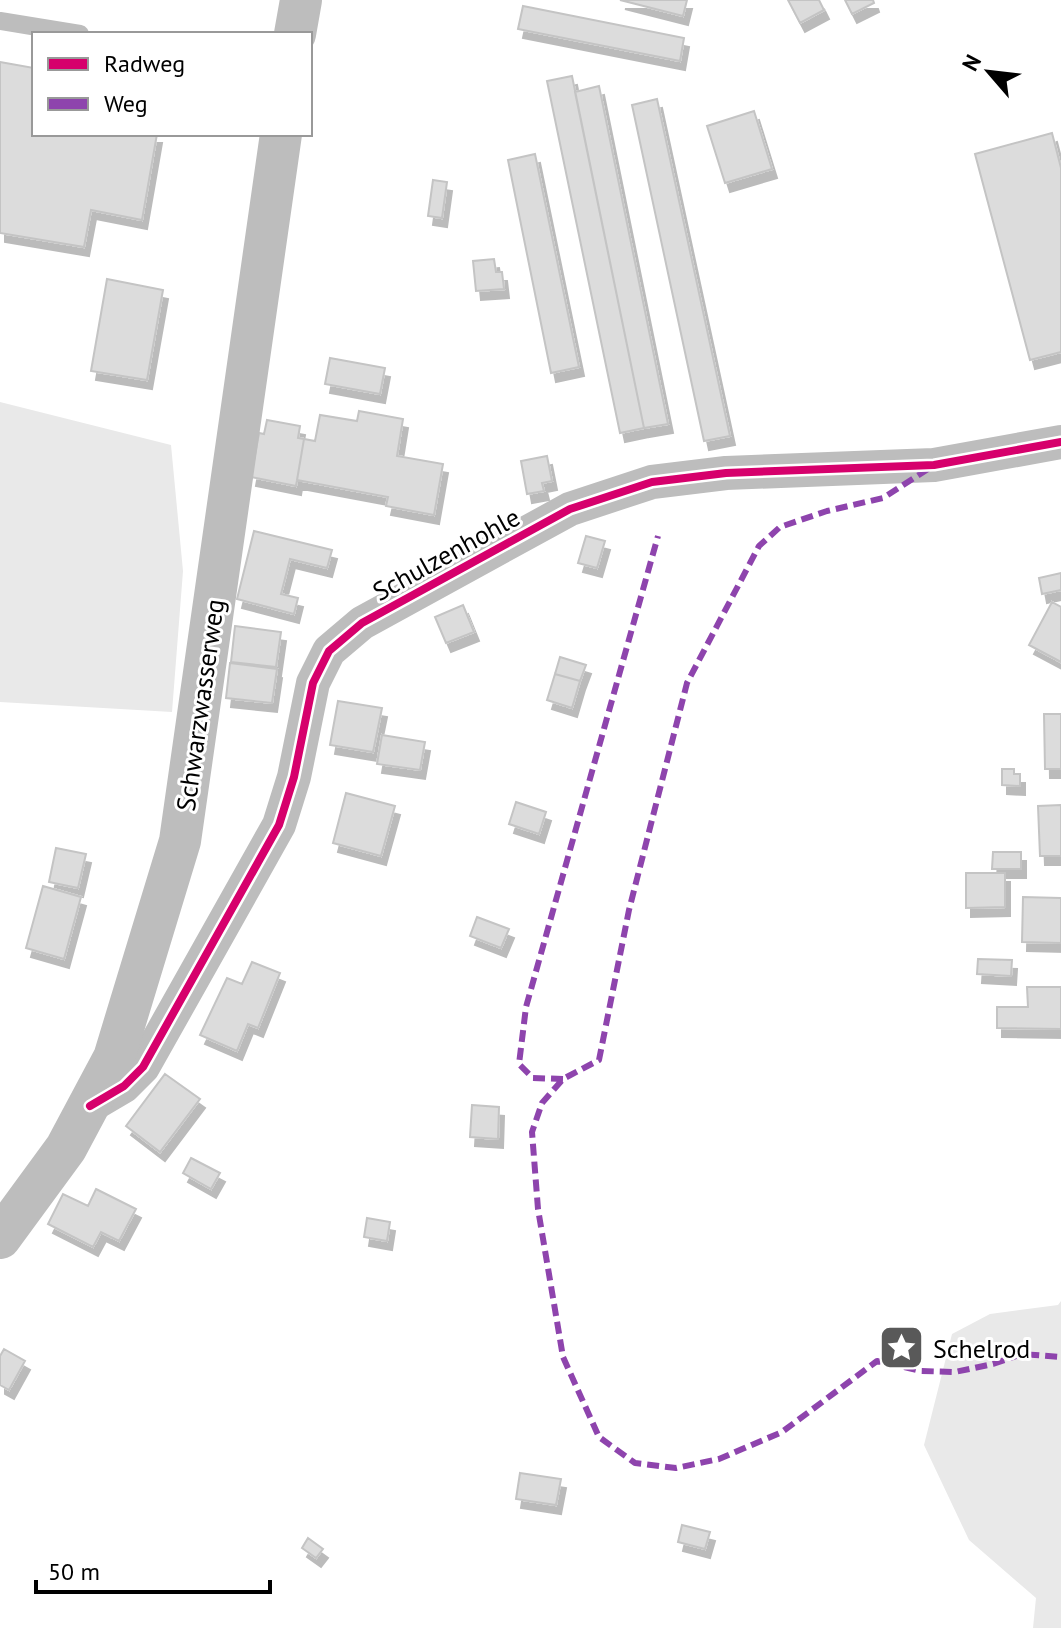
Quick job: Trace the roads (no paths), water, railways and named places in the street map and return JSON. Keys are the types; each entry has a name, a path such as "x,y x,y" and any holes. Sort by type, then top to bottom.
{"street":[{"path":"295,32 301,0"},
{"name":"Schwarzwasserweg","path":"0,1238 66,1148 114,1058 180,841 281,136"},
{"name":"Schulzenhohle","path":"90,1106 124,1086 143,1067 279,825 294,777 313,683 329,651 362,623 570,509 652,482 726,473 934,465 1061,442"}],"lane":[{"path":"0,21 68,32"}],"place":[{"name":"Schelrod","path":"902,1348"}]}
